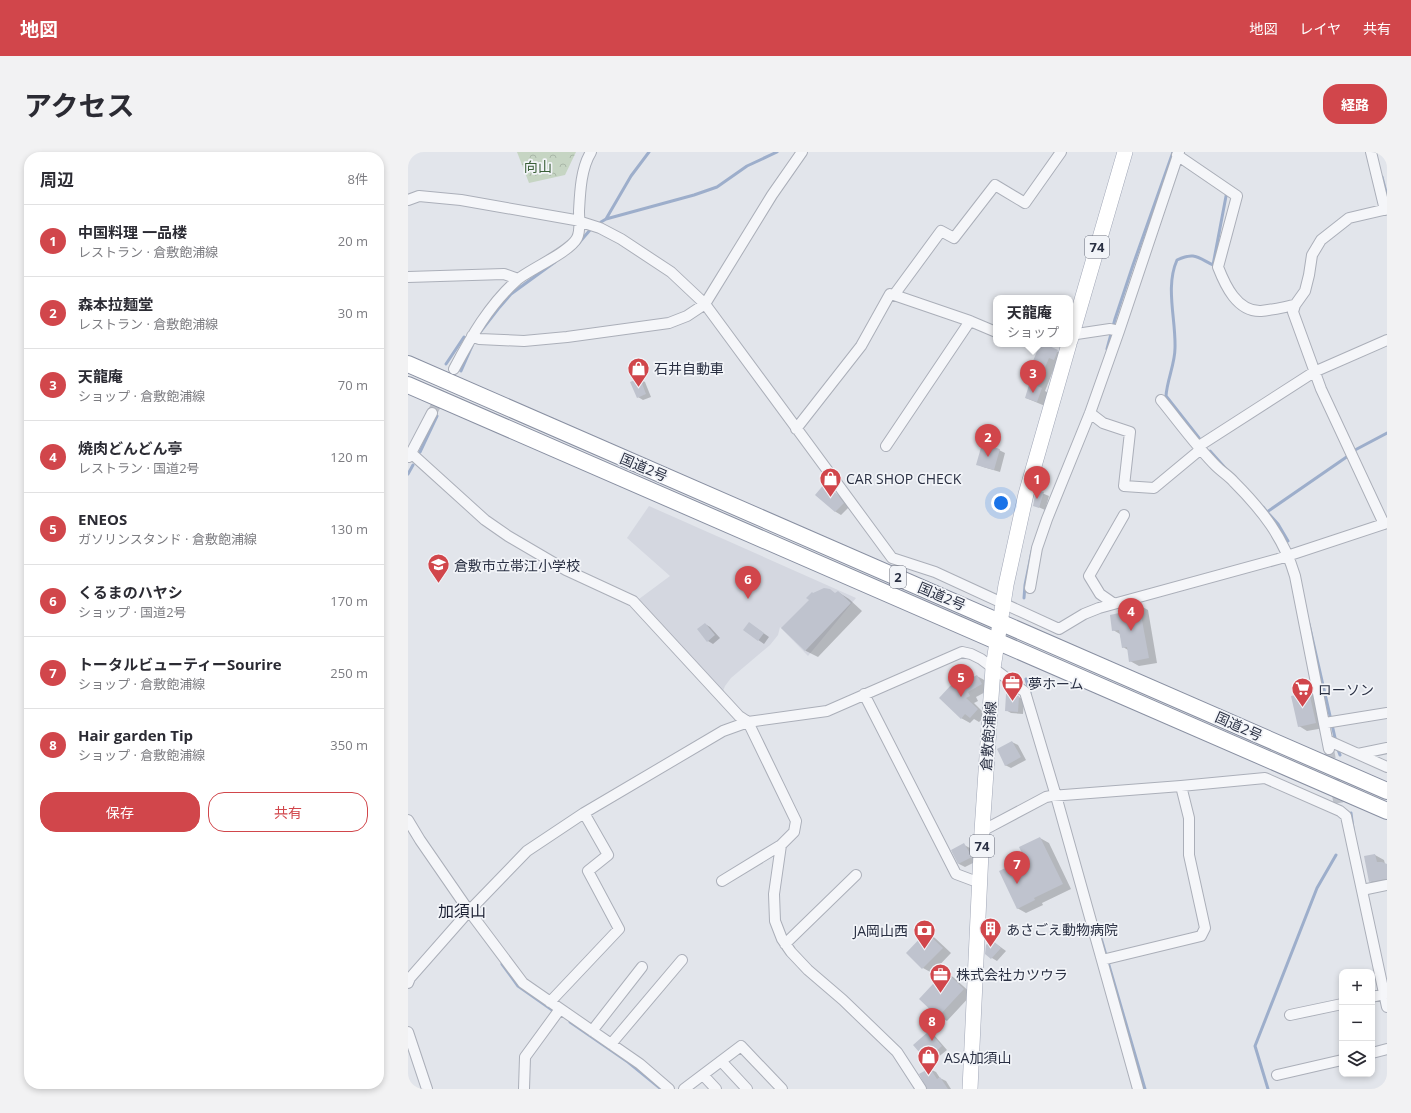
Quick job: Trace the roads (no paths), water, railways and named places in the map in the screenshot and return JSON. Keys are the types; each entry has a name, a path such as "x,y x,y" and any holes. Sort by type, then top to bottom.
{"highway":[{"name":"国道2号","path":"408,364 1387,791"},
{"name":"国道2号","path":"408,385 1387,811"}],"main road":[{"name":"倉敷飽浦線","path":"1073,329 1125,152"},
{"name":"倉敷飽浦線","path":"970,1089 982,830 993,668 1006,585 1026,494 1068,347"}],"street":[{"path":"454,369 472,336 499,298 518,279 573,243 577,238 580,222 579,211 584,170 591,152"},
{"path":"472,336 479,339 524,341 567,337 669,322 687,316 705,304 772,195 802,152"},
{"path":"894,295 941,231 954,238 995,185 1025,203 1061,152"},
{"path":"408,200 419,196 462,200 580,222 600,228 671,272 705,304 892,558 935,572 1059,629 1084,614 1113,604 1288,556 1385,524 1314,372 1293,312 1295,305 1305,291 1312,255 1321,240 1349,218 1386,209 1371,152"},
{"path":"1030,588 1037,548 1047,519 1090,413 1115,330 1178,154 1237,196 1218,267 1236,301 1252,310 1260,311 1295,305"},
{"path":"408,277 504,274 518,279"},
{"path":"796,429 861,346 890,294 970,321 993,331"},
{"path":"886,446 970,321"},
{"path":"1073,338 1115,330"},
{"path":"1090,413 1103,423 1130,432 1124,486 1154,488 1200,448 1314,372 1387,340"},
{"path":"1162,400 1200,448 1216,466 1234,482 1272,524 1280,538 1295,576 1333,745 1387,767"},
{"path":"432,413 410,455 485,520 508,536 566,570 633,601 739,716 748,722 796,821 794,832 781,845 722,881"},
{"path":"1113,604 1100,594 1089,576 1124,515"},
{"path":"408,983 410,978 469,911 527,851 584,813 723,731 748,722 827,711 962,652 981,659 1025,692 1059,796 1106,959 1135,1088"},
{"path":"864,694 956,874 980,883"},
{"path":"1329,723 1387,713"},
{"path":"1358,754 1387,748"},
{"path":"982,830 1046,797 1265,778 1340,808 1346,816 1387,1006"},
{"path":"1106,959 1202,936 1205,928 1189,855 1189,818 1181,786"},
{"path":"550,1002 619,929 588,871 608,855 584,813"},
{"path":"408,820 469,911 524,983 640,1064 669,1089"},
{"path":"781,845 774,894 775,921 782,939 808,970 843,1000 897,1052 921,1089"},
{"path":"785,944 856,875"},
{"path":"1362,890 1387,885"},
{"path":"611,1044 682,960"},
{"path":"592,1031 642,967"},
{"path":"1375,996 1384,994"},
{"path":"1290,1016 1339,1005"},
{"path":"524,1089 525,1057 560,1009"},
{"path":"408,1032 427,1089"},
{"path":"684,1089 741,1046 782,1089"},
{"path":"1375,1052 1387,1049"},
{"path":"721,1061 747,1089"},
{"path":"1277,1075 1339,1061"},
{"path":"703,1075 716,1089"}],"waterway":[{"path":"606,219 631,176 649,152"},
{"path":"601,222 606,219 694,195 717,187 747,166 777,152"},
{"path":"1107,349 1115,319 1133,265 1173,152"},
{"path":"1382,177 1387,196"},
{"path":"1199,438 1166,396 1174,360 1175,348 1171,292 1172,281 1177,260 1188,256 1195,256 1213,265 1227,191"},
{"path":"578,244 590,230"},
{"path":"481,331 511,294 555,262"},
{"path":"446,364 464,337"},
{"path":"461,371 472,346"},
{"path":"420,452 437,416"},
{"path":"1355,450 1387,433"},
{"path":"1210,451 1227,470"},
{"path":"1263,507 1267,512 1348,456"},
{"path":"408,474 413,465"},
{"path":"1267,512 1278,524 1288,541"},
{"path":"1024,598 1032,551"},
{"path":"1309,624 1336,742"},
{"path":"1026,679 1030,693"},
{"path":"1337,747 1340,755"},
{"path":"1351,813 1353,829"},
{"path":"1268,1089 1255,1046 1317,888 1336,855"},
{"path":"1101,938 1145,1089"},
{"path":"502,964 518,986 555,1012"},
{"path":"570,1022 628,1062 661,1089"}],"tunnel":[{"path":"432,413 451,376"},
{"path":"1329,749 1339,806"}],"place":[{"name":"石井自動車","path":"638,388"},
{"name":"天龍庵","path":"1033,393"},
{"name":"森本拉麺堂","path":"988,457"},
{"name":"CAR SHOP CHECK","path":"830,498"},
{"name":"中国料理 一品楼","path":"1037,499"},
{"name":"倉敷市立帯江小学校","path":"439,584"},
{"name":"くるまのハヤシ","path":"748,599"},
{"name":"焼肉どんどん亭","path":"1131,631"},
{"name":"ENEOS","path":"961,697"},
{"name":"夢ホーム","path":"1012,702"},
{"name":"ローソン","path":"1303,708"},
{"name":"トータルビューティーSourire","path":"1017,884"},
{"name":"あさごえ動物病院","path":"991,948"},
{"name":"JA岡山西","path":"924,950"},
{"name":"株式会社カツウラ","path":"941,994"},
{"name":"Hair garden Tip","path":"932,1041"},
{"name":"ASA加須山","path":"928,1076"}],"district":[{"name":"加須山","path":"462,911"}],"park label":[{"name":"向山","path":"538,166"}]}
